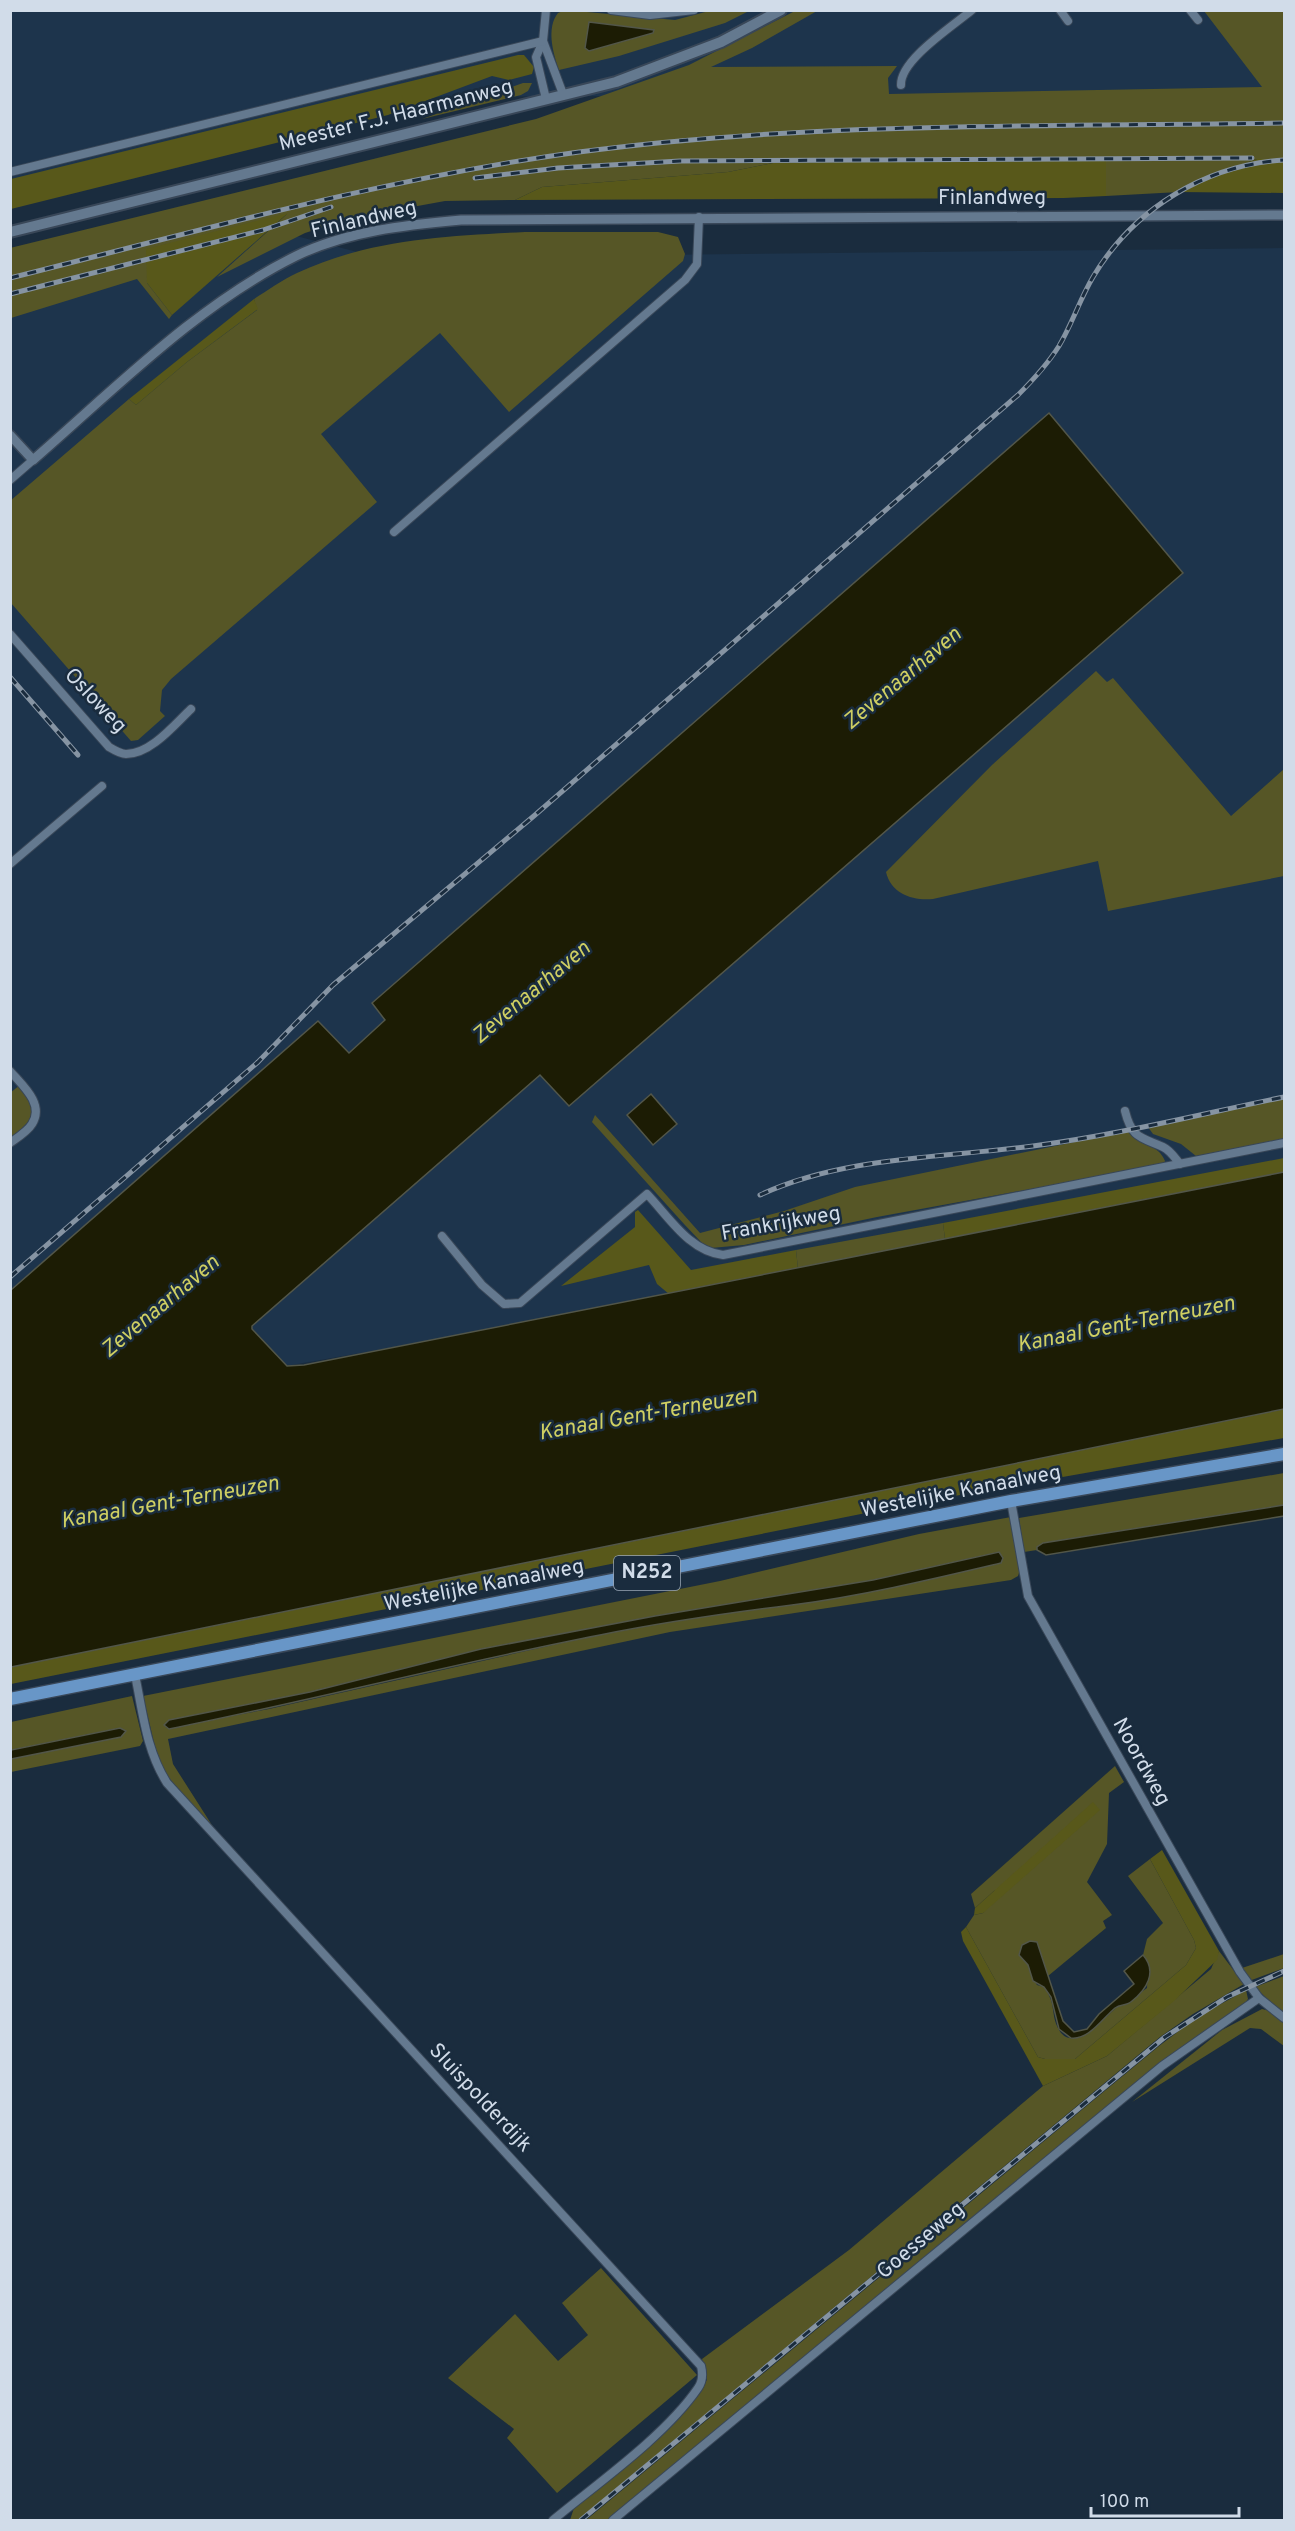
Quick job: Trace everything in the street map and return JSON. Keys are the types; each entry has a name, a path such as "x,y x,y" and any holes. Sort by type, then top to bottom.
{"main road":[{"name":"Meester F.J. Haarmanweg","path":"10,232 615,82 669,64 721,42 781,10"},
{"name":"Westelijke Kanaalweg","path":"10,1699 1011,1501 1284,1454"}],"street":[{"path":"546,10 543,41 536,57 546,99"},
{"path":"610,10 650,15 694,10"},
{"path":"901,85 901,77 910,62 972,10"},
{"path":"1060,10 1068,21"},
{"path":"1190,10 1198,20"},
{"path":"543,41 562,94"},
{"name":"Meester F.J. Haarmanweg","path":"10,172 543,41"},
{"name":"Finlandweg","path":"33,460 192,324 232,294 298,255 343,239 403,226 461,220 699,217 1284,215"},
{"path":"394,532 685,280 697,264 699,217"},
{"path":"10,435 33,460 10,480"},
{"name":"Osloweg","path":"10,634 109,747 125,754 141,750 157,740 191,709"},
{"path":"10,864 102,786"},
{"path":"10,1071 33,1097 36,1110 32,1124 10,1143"},
{"path":"1125,1111 1131,1128 1138,1137 1165,1148 1180,1164"},
{"name":"Frankrijkweg","path":"442,1236 482,1285 504,1304 520,1303 647,1194 692,1243 708,1253 723,1255 1284,1143"},
{"name":"Noordweg","path":"1011,1501 1028,1596 1240,1972 1259,1998 1284,2018"},
{"name":"Sluispolderdijk","path":"135,1675 146,1738 157,1768 167,1783 701,2366 703,2373 698,2388 663,2427 563,2518 553,2520"},
{"name":"Goesseweg","path":"613,2520 1153,2073 1259,1998"}],"shaded area":[{"path":"565,10 675,20 709,11 749,11 725,23 619,56 559,70 551,33 554,19 558,13"},
{"path":"10,11 1284,11 1284,88 888,95 400,97 11,191"},
{"path":"795,11 817,11 752,48 711,67 897,66 888,78 889,94 1262,87 1204,11 1284,11 1284,159 1257,159 1209,176 1179,192 1106,196 1106,159 773,163 728,172 542,187 515,200 445,201 352,218 305,233 217,277 287,214 147,283 172,315 169,319 137,279 11,318 10,248 536,119 689,65"},
{"path":"524,55 534,67 532,74 509,80 492,76 388,115 11,209 11,179"},
{"path":"523,83 532,83 528,91 521,95 422,119"},
{"path":"1106,159 1106,196 515,200 542,187 728,172 773,163"},
{"path":"1257,159 1284,159 1284,193 1179,192 1209,176"},
{"path":"288,213 172,315 147,283 146,249"},
{"path":"281,232 380,258 1284,248 1284,1192 11,1414 11,309"},
{"path":"525,232 658,232 678,237 685,254 683,261 509,412 440,333 321,434 377,502 171,679 162,690 160,711 165,716 138,740 131,741 11,603 10,501 129,399 136,405 187,362 257,310 254,299 291,276 325,262 380,246 466,235"},
{"path":"254,299 258,309 187,362 136,405 129,399"},
{"path":"1096,671 1107,682 1113,678 1231,816 1284,769 1284,876 1108,911 1098,861 933,899 918,899 898,891 886,872 992,765"},
{"path":"20,1085 31,1101 32,1114 24,1126 10,1139 10,1093"},
{"path":"1284,1098 1284,1139 1196,1156 1181,1144 1153,1134 1148,1127"},
{"path":"595,1115 700,1233 784,1211 855,1187 1128,1131 1132,1136 1158,1151 1165,1161 1163,1165 877,1217 744,1245 711,1248 702,1243 684,1224 592,1122"},
{"path":"1284,1158 1284,1172 945,1239 943,1223"},
{"path":"638,1210 691,1270 796,1250 798,1269 669,1294 657,1284 649,1265 561,1286 635,1227 635,1212"},
{"path":"943,1223 945,1239 798,1269 796,1250"},
{"path":"1284,1409 1284,1438 926,1501 11,1684 11,1667"},
{"path":"1284,1473 1284,1505 1043,1543 1037,1550 1024,1552 1019,1518"},
{"path":"1011,1517 1020,1570 1018,1576 1011,1580 670,1632 168,1739 173,1764 217,1833 160,1768 143,1696 720,1581 919,1534","holes":["999,1552 1003,1558 1001,1563 852,1594 597,1635 269,1709 166,1728 169,1720 310,1692 481,1649 655,1616 873,1580"]},
{"path":"132,1696 143,1741 140,1746 11,1772 11,1759 121,1737 120,1728 11,1750 11,1722"},
{"path":"1115,1766 1124,1782 1109,1793 1107,1844 1087,1882 1112,1915 1103,1921 1106,1928 1048,1976 1037,1942 1031,1964 1034,1979 1037,1985 1044,1987 1048,1993 1057,2026 1063,2035 1071,2038 1088,2032 1120,2004 1125,2004 1147,1988 1148,1962 1143,1955 1147,1939 1163,1923 1128,1876 1150,1859 1194,1940 1196,1948 1186,1965 1075,2059 1045,2059 1038,2057 966,1927 974,1915 983,1913 995,1890 975,1908 971,1894"},
{"path":"1093,1802 1100,1810 983,1913 974,1915 975,1908"},
{"path":"1162,1850 1219,1951 1217,1960 1174,2001 1107,2056 1043,2086 963,1941 961,1932 966,1927 1038,2057 1075,2059 1186,1965 1196,1948 1194,1940 1150,1859"},
{"path":"1219,1951 1244,1984 1193,2014 1160,2037 578,2520 570,2520 574,2508 663,2431 707,2380 702,2359 849,2250 1043,2086 1107,2056 1211,1969"},
{"path":"1284,1954 1284,1968 1249,1981 1242,1968"},
{"path":"1284,1976 1284,2015 1255,1987"},
{"path":"1246,1990 1248,1999 1244,2005 1170,2057 610,2520 586,2520 1159,2046 1196,2018"},
{"path":"1262,2009 1270,2011 1284,2021 1284,2046 1261,2029 1250,2028 1132,2102 1222,2030"},
{"path":"601,2268 697,2375 557,2493 507,2438 514,2429 448,2378 515,2314 558,2361 588,2335 562,2303"}],"water":[{"path":"589,22 654,30 653,33 589,51 585,48"},
{"path":"1049,413 1183,573 569,1106 540,1075 252,1326 252,1329 287,1366 304,1365 1284,1172 1284,1409 11,1667 11,1290 318,1021 349,1053 385,1020 372,1003"},
{"path":"651,1094 677,1124 653,1145 627,1115"},
{"path":"1284,1505 1284,1516 1046,1555 1037,1550 1037,1547 1043,1543"},
{"path":"999,1552 1003,1558 1001,1563 897,1587 624,1630 169,1729 164,1725 169,1720 310,1692 481,1649 655,1616 873,1580"},
{"path":"120,1728 126,1731 121,1737 11,1759 11,1750"},
{"path":"1030,1941 1037,1942 1063,2021 1074,2032 1087,2029 1099,2014 1134,1984 1124,1971 1143,1955 1150,1968 1150,1974 1142,1992 1130,2003 1115,2008 1084,2036 1071,2038 1059,2029 1051,1997 1044,1987 1033,1981 1028,1965 1019,1955 1022,1945"}],"railway":[{"path":"10,278 222,224 364,191 507,163 579,152 667,142 843,130 1284,123"},
{"path":"475,178 558,168 680,161 1252,158"},
{"path":"10,1277 258,1062 333,985 535,815 1018,395 1050,360 1068,329 1088,285 1110,252 1129,230 1175,194 1200,181 1227,171 1284,160"},
{"path":"10,294 263,230 331,207"},
{"path":"10,677 78,755"},
{"path":"760,1195 792,1182 860,1166 1065,1141 1284,1097"},
{"path":"581,2520 1165,2037 1227,1997 1284,1971"}],"water label":[{"name":"Zevenaarhaven","path":"903,679"},
{"name":"Zevenaarhaven","path":"532,993"},
{"name":"Zevenaarhaven","path":"161,1307"},
{"name":"Kanaal Gent-Terneuzen","path":"1126,1325"},
{"name":"Kanaal Gent-Terneuzen","path":"648,1415"},
{"name":"Kanaal Gent-Terneuzen","path":"170,1503"}]}
